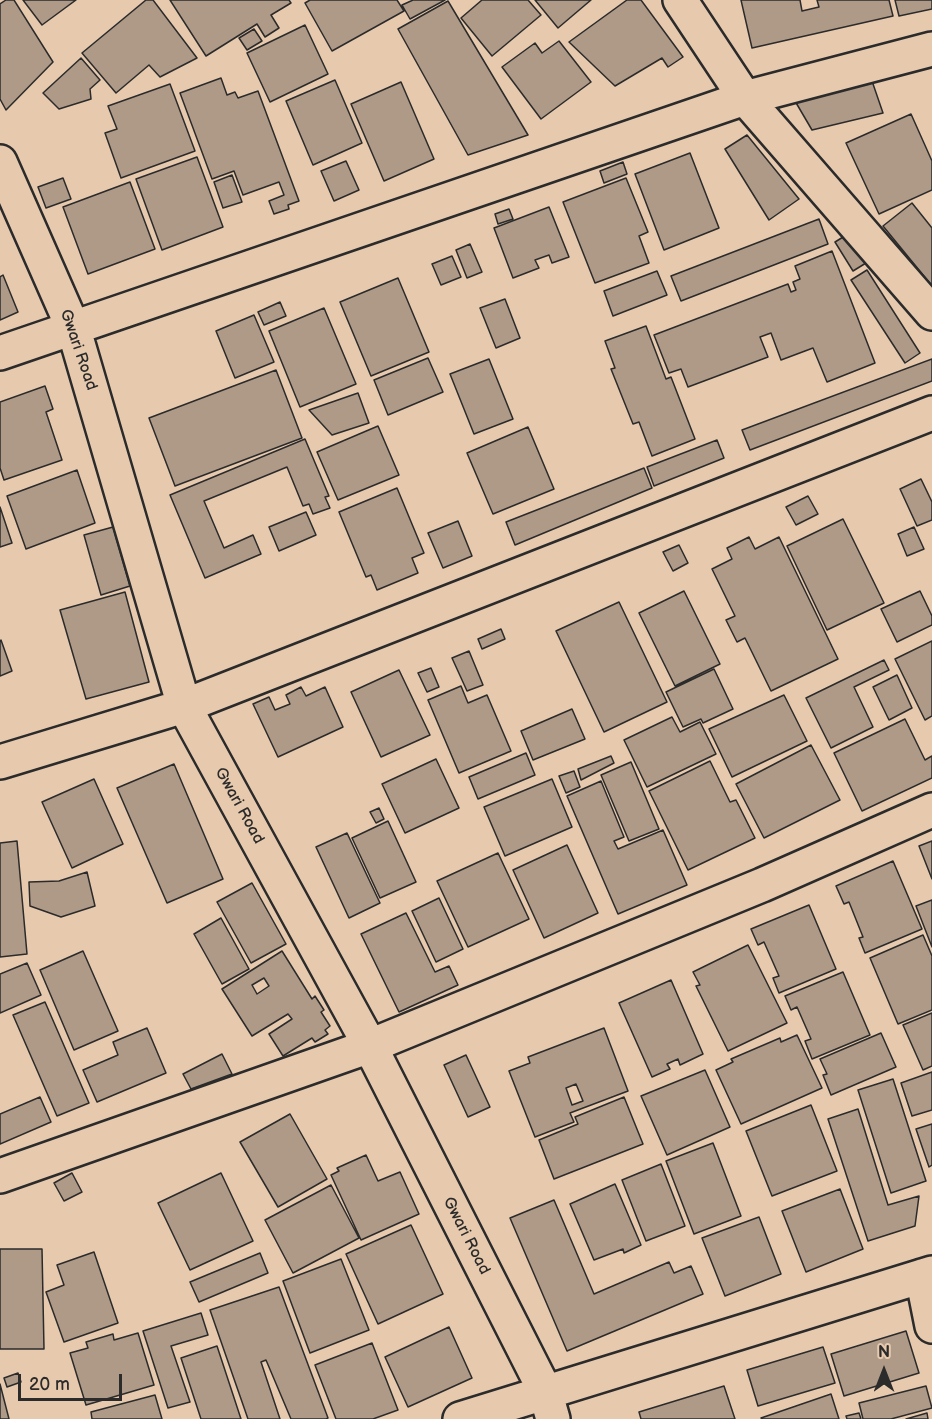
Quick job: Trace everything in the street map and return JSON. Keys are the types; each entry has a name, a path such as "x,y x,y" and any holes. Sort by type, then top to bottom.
{"street":[{"path":"680,0 745,98 932,313"},
{"path":"0,353 74,330 745,98 932,49"},
{"name":"Gwari Road","path":"0,162 74,330 184,705 370,1046 549,1405"},
{"path":"0,762 184,705 932,413"},
{"path":"0,1176 370,1046 762,885 932,810"},
{"path":"460,1419 549,1405 927,1275 932,1326"}],"building":[{"path":"6,0 14,0 53,62 6,110 0,99 0,4"},
{"path":"23,0 76,0 42,25"},
{"path":"146,0 153,0 197,58 160,77 149,65 116,93 82,53"},
{"path":"170,0 289,0 291,3 271,15 279,28 265,37 257,24 206,56"},
{"path":"310,0 397,0 404,11 332,51 305,3"},
{"path":"413,0 445,0 410,19 402,5"},
{"path":"482,0 528,0 541,15 492,56 461,18"},
{"path":"535,0 591,0 558,28"},
{"path":"627,0 641,0 683,57 668,67 662,58 615,86 569,42"},
{"path":"741,0 800,0 802,11 819,7 817,0 889,0 893,16 752,48"},
{"path":"895,0 932,0 932,9 899,16"},
{"path":"448,1 528,135 468,155 398,29"},
{"path":"305,25 328,74 270,102 247,53"},
{"path":"254,29 262,41 247,50 239,38"},
{"path":"559,41 591,82 541,119 502,67 535,43 542,53"},
{"path":"81,58 100,80 90,89 91,99 59,109 43,93"},
{"path":"221,78 227,95 235,92 238,98 258,91 299,201 288,205 289,209 274,214 269,201 284,195 279,182 243,195 234,171 212,179 180,93"},
{"path":"335,80 362,143 313,165 286,101"},
{"path":"872,81 883,113 812,130 795,101"},
{"path":"401,82 434,159 384,181 351,104"},
{"path":"170,84 195,151 121,178 105,133 117,129 108,106"},
{"path":"911,114 932,161 932,190 879,214 846,143"},
{"path":"747,135 799,199 769,220 725,149"},
{"path":"690,153 719,228 664,250 635,174"},
{"path":"197,157 223,227 162,250 136,179"},
{"path":"346,161 359,190 334,201 321,171"},
{"path":"623,162 627,174 604,183 600,171"},
{"path":"232,175 242,202 223,208 214,182"},
{"path":"63,178 71,199 46,208 38,187"},
{"path":"626,178 648,232 639,236 649,263 595,283 563,202"},
{"path":"130,182 155,249 88,274 63,207"},
{"path":"912,203 932,228 932,286 883,226"},
{"path":"549,207 569,257 552,263 549,255 535,260 539,268 513,278 494,228"},
{"path":"509,209 513,219 498,224 495,214"},
{"path":"819,219 828,244 681,301 671,276"},
{"path":"848,234 866,263 853,271 835,242"},
{"path":"470,244 482,272 467,278 456,250"},
{"path":"832,251 875,363 827,382 813,348 781,360 771,333 760,337 768,357 688,387 681,369 669,373 654,335 788,284 791,292 796,290 793,282 800,279 795,266"},
{"path":"452,256 461,277 441,285 432,264"},
{"path":"867,270 920,353 905,363 851,280"},
{"path":"657,271 667,295 613,316 604,291"},
{"path":"3,275 18,312 0,320 0,277"},
{"path":"398,278 429,352 371,376 340,302"},
{"path":"505,299 520,338 496,348 480,308"},
{"path":"280,302 286,316 264,325 258,312"},
{"path":"324,308 356,384 300,407 269,331"},
{"path":"254,315 274,362 235,378 216,331"},
{"path":"646,326 666,379 671,377 695,439 652,456 639,422 633,424 611,369 615,368 605,341"},
{"path":"428,358 443,392 388,415 374,380"},
{"path":"489,359 513,419 474,434 450,374"},
{"path":"932,359 932,381 750,450 742,430"},
{"path":"276,370 302,438 175,486 149,418"},
{"path":"45,386 53,409 46,412 62,460 4,480 0,468 0,402"},
{"path":"358,393 369,423 332,435 309,410"},
{"path":"378,426 399,475 338,500 317,452"},
{"path":"528,427 554,489 493,514 467,453"},
{"path":"305,439 329,496 325,497 330,508 313,514 309,504 303,506 287,467 204,501 224,548 253,535 261,554 205,578 170,495"},
{"path":"717,440 724,458 654,486 647,467"},
{"path":"644,468 652,488 515,545 506,522"},
{"path":"77,470 95,523 26,549 7,496"},
{"path":"921,479 932,502 932,520 917,526 900,489"},
{"path":"397,488 424,553 412,558 418,573 377,590 371,575 366,577 339,512"},
{"path":"808,496 818,514 796,525 786,507"},
{"path":"0,507 12,543 0,547"},
{"path":"306,512 316,535 279,551 269,527"},
{"path":"843,519 884,603 827,630 787,546"},
{"path":"458,521 472,556 443,568 428,533"},
{"path":"113,527 130,586 101,595 84,535"},
{"path":"914,527 924,549 907,556 898,534"},
{"path":"749,537 755,549 779,537 838,659 771,691 745,638 737,642 726,620 735,616 712,569 732,559 727,548"},
{"path":"679,545 688,563 673,571 663,552"},
{"path":"684,591 720,664 675,686 639,613"},
{"path":"920,591 932,616 932,625 897,642 881,609"},
{"path":"125,592 149,682 86,699 60,610"},
{"path":"619,602 667,702 604,732 556,631"},
{"path":"501,629 505,639 482,649 478,639"},
{"path":"0,641 12,671 0,676"},
{"path":"932,641 932,716 925,720 895,659"},
{"path":"469,651 483,685 467,691 452,658"},
{"path":"884,660 889,670 854,687 873,727 831,748 806,698"},
{"path":"431,668 439,687 427,692 418,673"},
{"path":"714,669 733,709 703,723 701,719 683,727 666,692"},
{"path":"399,670 430,735 381,757 351,692"},
{"path":"897,675 912,708 889,720 873,687"},
{"path":"461,686 468,703 487,695 511,751 459,773 428,700"},
{"path":"301,687 306,696 325,687 343,727 278,757 253,704 269,697 275,710 290,704 286,695"},
{"path":"784,695 807,741 732,777 709,729"},
{"path":"572,709 585,739 533,760 521,731"},
{"path":"672,717 680,732 700,722 716,754 647,787 624,740"},
{"path":"905,719 925,760 932,756 932,778 862,811 834,753"},
{"path":"811,745 840,800 764,838 736,784"},
{"path":"526,753 535,775 478,799 469,777"},
{"path":"611,756 614,763 581,780 578,769"},
{"path":"436,759 459,808 405,833 382,784"},
{"path":"710,761 730,802 736,800 755,838 688,870 649,791"},
{"path":"631,762 659,829 629,841 601,775"},
{"path":"174,764 223,879 167,903 117,788"},
{"path":"574,771 580,787 566,793 559,776"},
{"path":"94,779 123,844 72,868 42,802"},
{"path":"552,779 572,827 505,856 484,807"},
{"path":"601,781 624,837 614,841 618,849 663,830 687,885 618,914 567,796"},
{"path":"379,808 384,819 376,823 370,812"},
{"path":"388,821 416,882 380,898 352,838"},
{"path":"347,833 380,903 349,918 316,847"},
{"path":"17,841 27,954 0,957 0,843"},
{"path":"932,841 932,879 919,846"},
{"path":"567,845 598,913 544,938 513,870"},
{"path":"498,853 529,919 468,947 437,881"},
{"path":"893,861 922,929 865,953 859,938 863,937 849,902 844,904 836,886"},
{"path":"87,872 95,906 61,917 30,906 29,882 59,881"},
{"path":"252,883 286,944 251,963 217,902"},
{"path":"439,898 463,949 436,962 412,911"},
{"path":"932,900 932,947 916,906"},
{"path":"809,905 836,969 779,993 773,978 779,976 764,942 758,945 751,929"},
{"path":"406,913 435,972 449,966 458,985 399,1012 361,934"},
{"path":"221,918 249,969 222,984 194,934"},
{"path":"923,935 932,956 932,1010 898,1024 870,958"},
{"path":"748,945 787,1023 728,1051 696,986 700,985 693,972"},
{"path":"83,951 118,1031 74,1050 40,970"},
{"path":"282,951 312,999 315,996 324,1010 321,1012 330,1026 325,1030 328,1034 315,1042 312,1038 283,1056 269,1034 292,1019 288,1014 252,1036 222,989","holes":["264,978 269,986 257,994 252,985"]},
{"path":"27,963 41,995 0,1013 0,974"},
{"path":"843,972 870,1035 812,1059 805,1041 811,1039 797,1007 791,1010 785,996"},
{"path":"671,980 703,1054 680,1065 678,1059 667,1064 670,1069 652,1077 619,1003"},
{"path":"45,1002 89,1103 57,1116 13,1015"},
{"path":"932,1013 932,1066 923,1070 903,1025"},
{"path":"147,1028 166,1073 97,1102 83,1070 118,1055 113,1042"},
{"path":"604,1028 628,1091 570,1113 574,1122 535,1137 509,1071 530,1063 528,1057","holes":["576,1084 583,1101 572,1105 566,1088"]},
{"path":"881,1033 896,1067 831,1095 823,1075 827,1074 820,1059"},
{"path":"797,1035 822,1088 741,1124 716,1070 733,1062 731,1059 780,1038 781,1042"},
{"path":"222,1054 232,1074 191,1089 183,1074"},
{"path":"466,1055 490,1107 468,1117 444,1065"},
{"path":"705,1070 730,1127 667,1155 641,1096"},
{"path":"932,1072 932,1110 912,1116 901,1083"},
{"path":"893,1079 926,1181 891,1193 858,1090"},
{"path":"40,1097 51,1122 0,1144 0,1114"},
{"path":"624,1097 643,1144 554,1179 539,1140 578,1124 575,1117"},
{"path":"811,1105 837,1171 772,1196 746,1131"},
{"path":"858,1109 888,1205 919,1196 915,1226 868,1241 828,1119"},
{"path":"290,1114 327,1179 278,1207 240,1142"},
{"path":"932,1124 932,1165 929,1167 916,1129"},
{"path":"713,1143 741,1216 694,1234 666,1161"},
{"path":"366,1155 378,1181 400,1172 419,1214 361,1240 331,1175 339,1171 337,1168"},
{"path":"661,1164 685,1226 646,1241 622,1180"},
{"path":"72,1173 82,1192 64,1201 54,1183"},
{"path":"221,1173 253,1241 190,1270 158,1203"},
{"path":"615,1184 641,1245 624,1253 623,1249 594,1260 570,1204"},
{"path":"331,1185 359,1238 293,1273 265,1220"},
{"path":"840,1189 863,1249 806,1272 782,1211"},
{"path":"554,1200 594,1294 669,1262 674,1273 691,1266 703,1294 567,1351 510,1218"},
{"path":"759,1217 781,1274 725,1296 702,1238"},
{"path":"411,1225 443,1294 378,1324 346,1254"},
{"path":"0,1249 42,1249 44,1349 0,1349"},
{"path":"94,1252 118,1323 64,1342 46,1292 64,1285 57,1265"},
{"path":"260,1253 268,1273 199,1302 190,1282"},
{"path":"341,1259 369,1330 310,1353 283,1281"},
{"path":"279,1287 328,1418 326,1419 291,1419 266,1360 261,1362 280,1419 248,1419 210,1310"},
{"path":"201,1313 208,1335 171,1346 190,1402 168,1408 143,1331"},
{"path":"449,1327 472,1378 408,1407 385,1357"},
{"path":"906,1331 919,1373 844,1396 831,1354"},
{"path":"138,1333 154,1385 86,1405 70,1353 88,1348 86,1342 113,1334 114,1340"},
{"path":"372,1343 398,1410 373,1419 336,1419 315,1365"},
{"path":"217,1346 241,1419 201,1419 181,1358"},
{"path":"823,1347 835,1383 758,1406 747,1370"},
{"path":"18,1373 21,1382 7,1387 4,1378"},
{"path":"0,1384 9,1419 0,1419"},
{"path":"724,1386 735,1419 641,1419 639,1412"},
{"path":"926,1386 932,1408 891,1419 863,1419 859,1403"},
{"path":"831,1394 839,1419 761,1418"},
{"path":"155,1395 162,1419 92,1419 91,1412"},
{"path":"859,1413 861,1419 847,1419 846,1416"},
{"path":"927,1413 928,1419 906,1419"}]}
